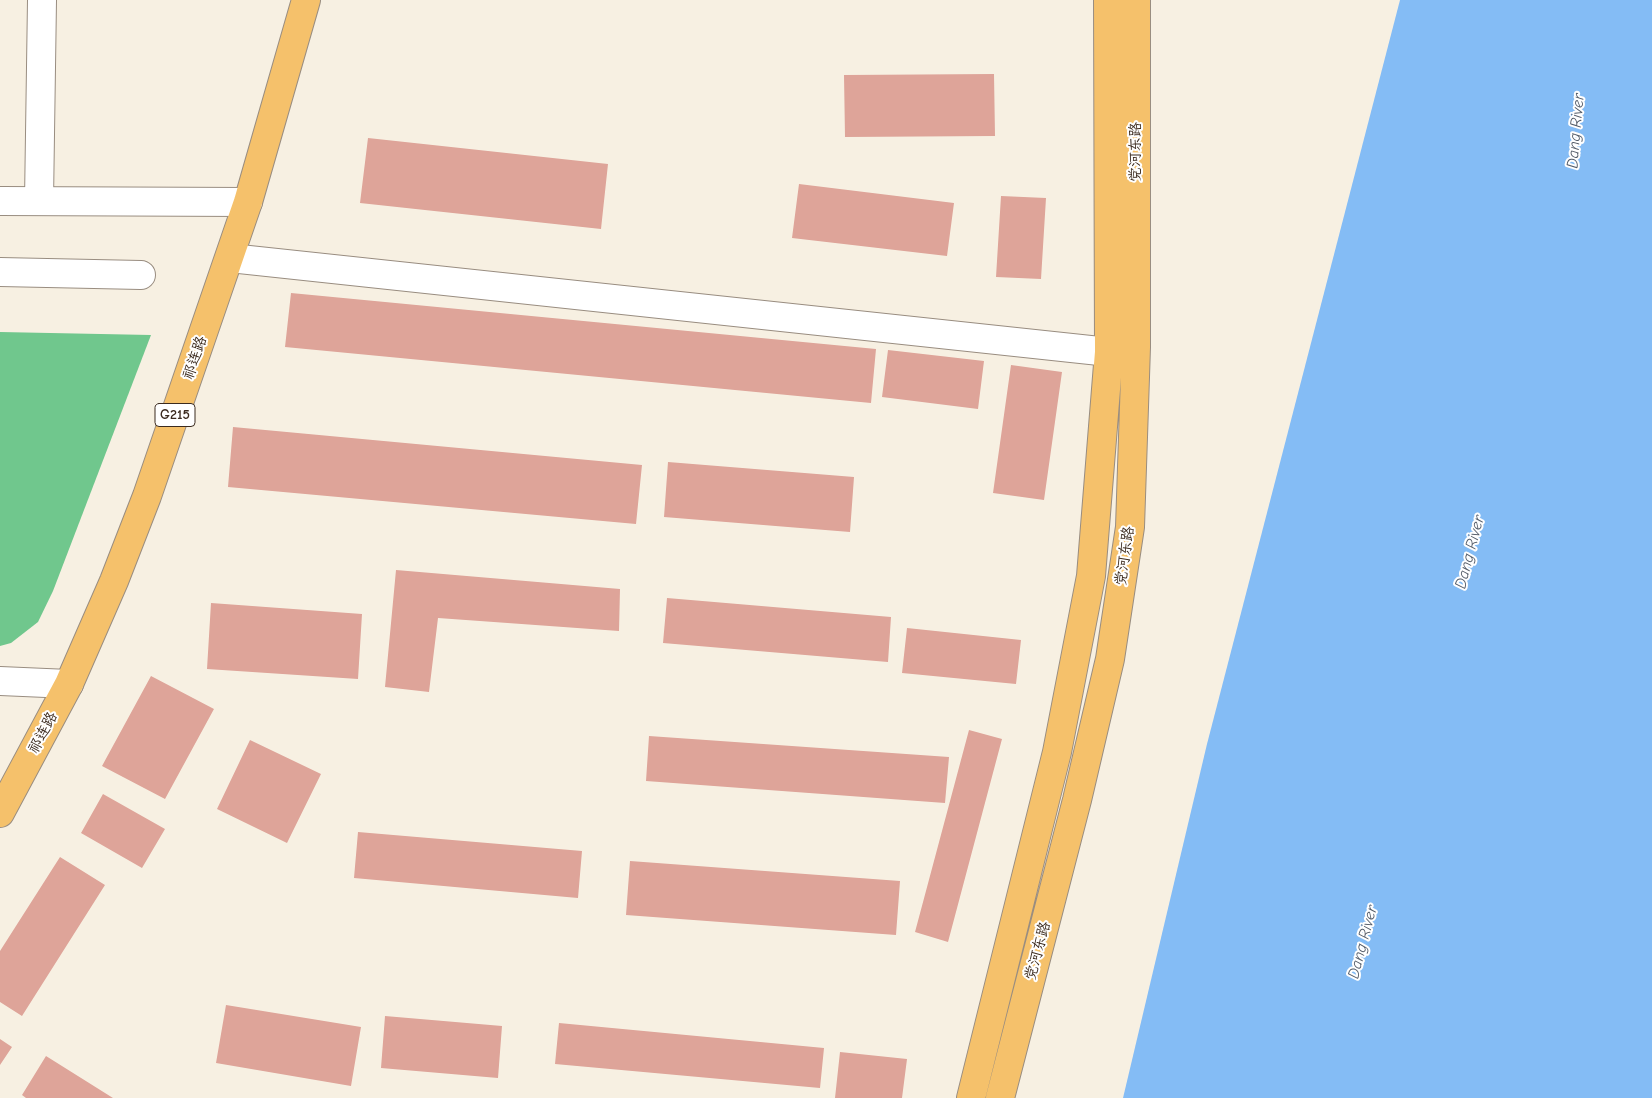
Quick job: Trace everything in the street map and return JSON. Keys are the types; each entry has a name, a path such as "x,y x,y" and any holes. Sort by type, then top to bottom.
{"main road":[{"name":"祁连路","path":"0,813 69,684 114,581 148,496 248,202 306,0"},
{"name":"党河东路","path":"971,1098 1057,752 1090,576 1109,352 1108,0"},
{"name":"党河东路","path":"1000,1098 1077,800 1110,659 1130,527 1136,347 1136,0"}],"street":[{"path":"39,201 42,0"},
{"path":"0,200 248,202"},
{"path":"230,258 1109,352 1136,347"},
{"path":"0,272 141,275"},
{"path":"0,682 69,684"}],"green space":[{"path":"0,332 151,335 53,591 38,622 11,643 0,646"}],"water":[{"name":"Dang River","path":"1400,0 1652,0 1652,1098 1123,1098 1207,744"}],"building":[{"path":"994,74 995,136 845,137 844,75"},
{"path":"368,138 608,164 601,229 360,203"},
{"path":"799,184 954,203 947,256 792,238"},
{"path":"1001,196 1046,198 1041,279 996,277"},
{"path":"291,293 876,349 871,403 285,347"},
{"path":"888,350 984,361 978,409 882,397"},
{"path":"1011,365 1062,372 1044,500 993,493"},
{"path":"233,427 642,465 636,524 228,487"},
{"path":"668,462 854,477 850,532 664,517"},
{"path":"396,570 620,589 619,631 438,618 429,692 385,687"},
{"path":"667,598 891,617 888,662 663,643"},
{"path":"211,603 362,614 358,679 207,669"},
{"path":"907,628 1021,640 1016,684 902,673"},
{"path":"151,676 214,709 165,799 102,766"},
{"path":"969,730 1002,739 948,942 915,932"},
{"path":"649,736 949,757 945,803 646,781"},
{"path":"250,740 321,774 287,843 217,809"},
{"path":"103,794 165,829 142,868 81,833"},
{"path":"358,832 582,851 578,898 354,878"},
{"path":"60,857 105,885 22,1016 0,1002 0,951"},
{"path":"630,861 900,881 896,935 626,915"},
{"path":"226,1005 361,1027 351,1086 216,1063"},
{"path":"385,1016 502,1026 498,1078 381,1068"},
{"path":"559,1023 824,1048 820,1088 555,1064"},
{"path":"0,1039 12,1047 0,1065"},
{"path":"840,1052 907,1059 902,1098 835,1098"},
{"path":"46,1056 113,1098 26,1098 22,1095"}]}
